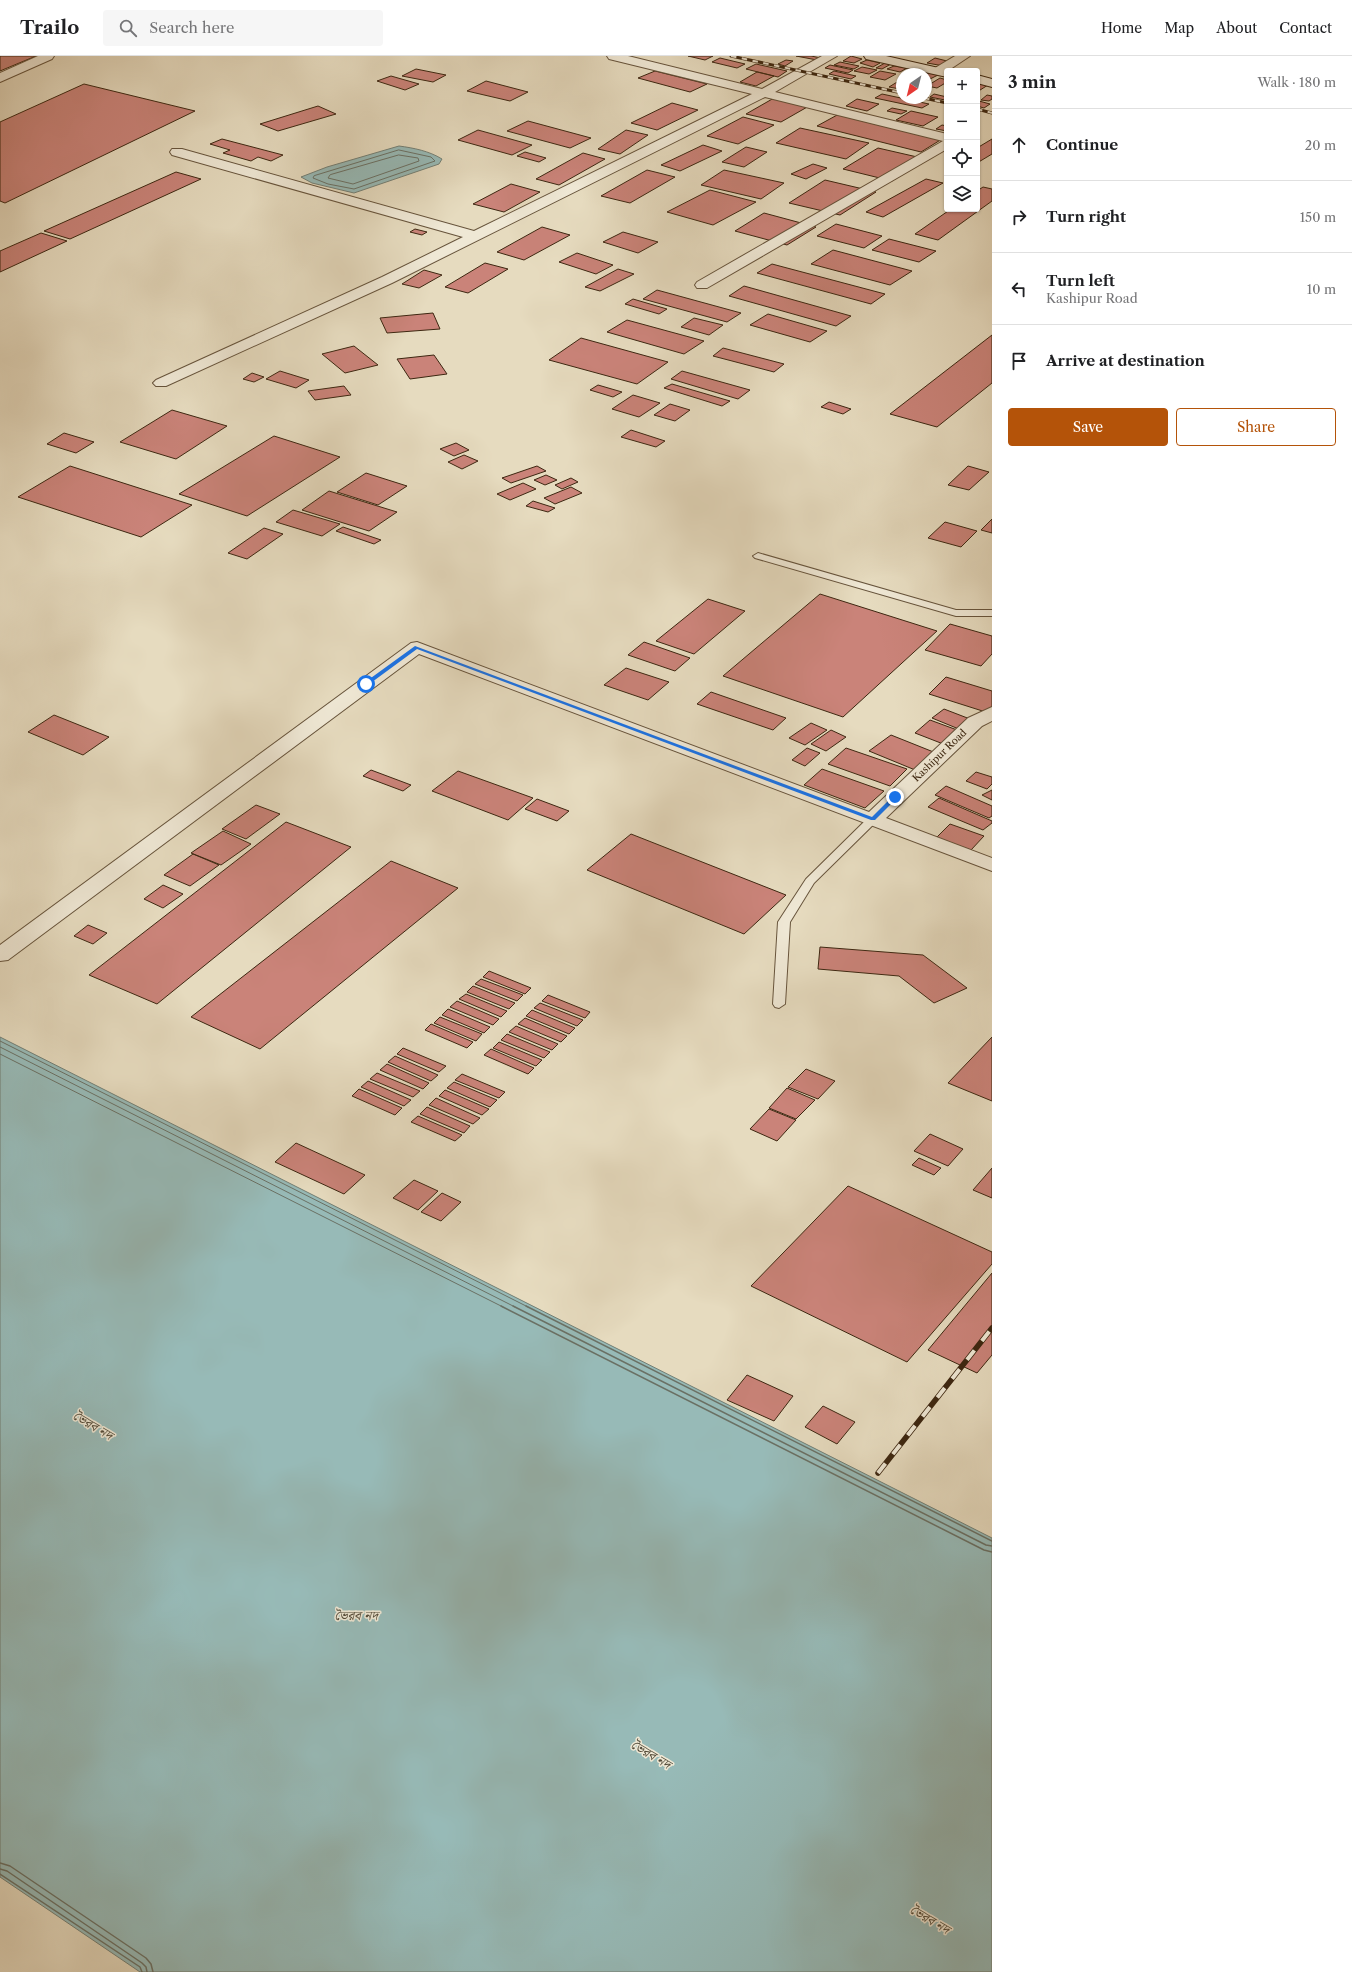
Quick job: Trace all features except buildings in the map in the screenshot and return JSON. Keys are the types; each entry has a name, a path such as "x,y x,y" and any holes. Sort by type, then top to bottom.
{"street":[{"path":"0,78 48,56"},
{"path":"613,56 762,94 944,137"},
{"path":"161,383 387,280 762,94 831,56"},
{"path":"870,56 944,70"},
{"path":"891,56 944,70"},
{"path":"947,68 964,56"},
{"path":"980,75 992,78"},
{"path":"980,80 992,83"},
{"path":"702,285 944,146"},
{"path":"177,152 475,236"},
{"path":"0,955 416,647 873,819 992,866"},
{"name":"Kashipur Road","path":"873,819 975,722 992,713"}],"lane":[{"path":"758,556 956,613 992,614"},
{"path":"779,1004 784,922 810,881 873,819"}],"water":[{"path":"399,146 421,150 442,159 439,164 354,193 312,183 301,177 327,167"},
{"name":"ভৈরব নদ","path":"0,1037 992,1538 992,1972 140,1972 0,1877"}],"railway":[{"path":"731,56 896,92"},
{"path":"932,100 944,102"},
{"path":"980,110 992,113"},
{"path":"878,1473 992,1328"}],"route":[{"path":"366,684 416,647 873,819 895,797"}]}
